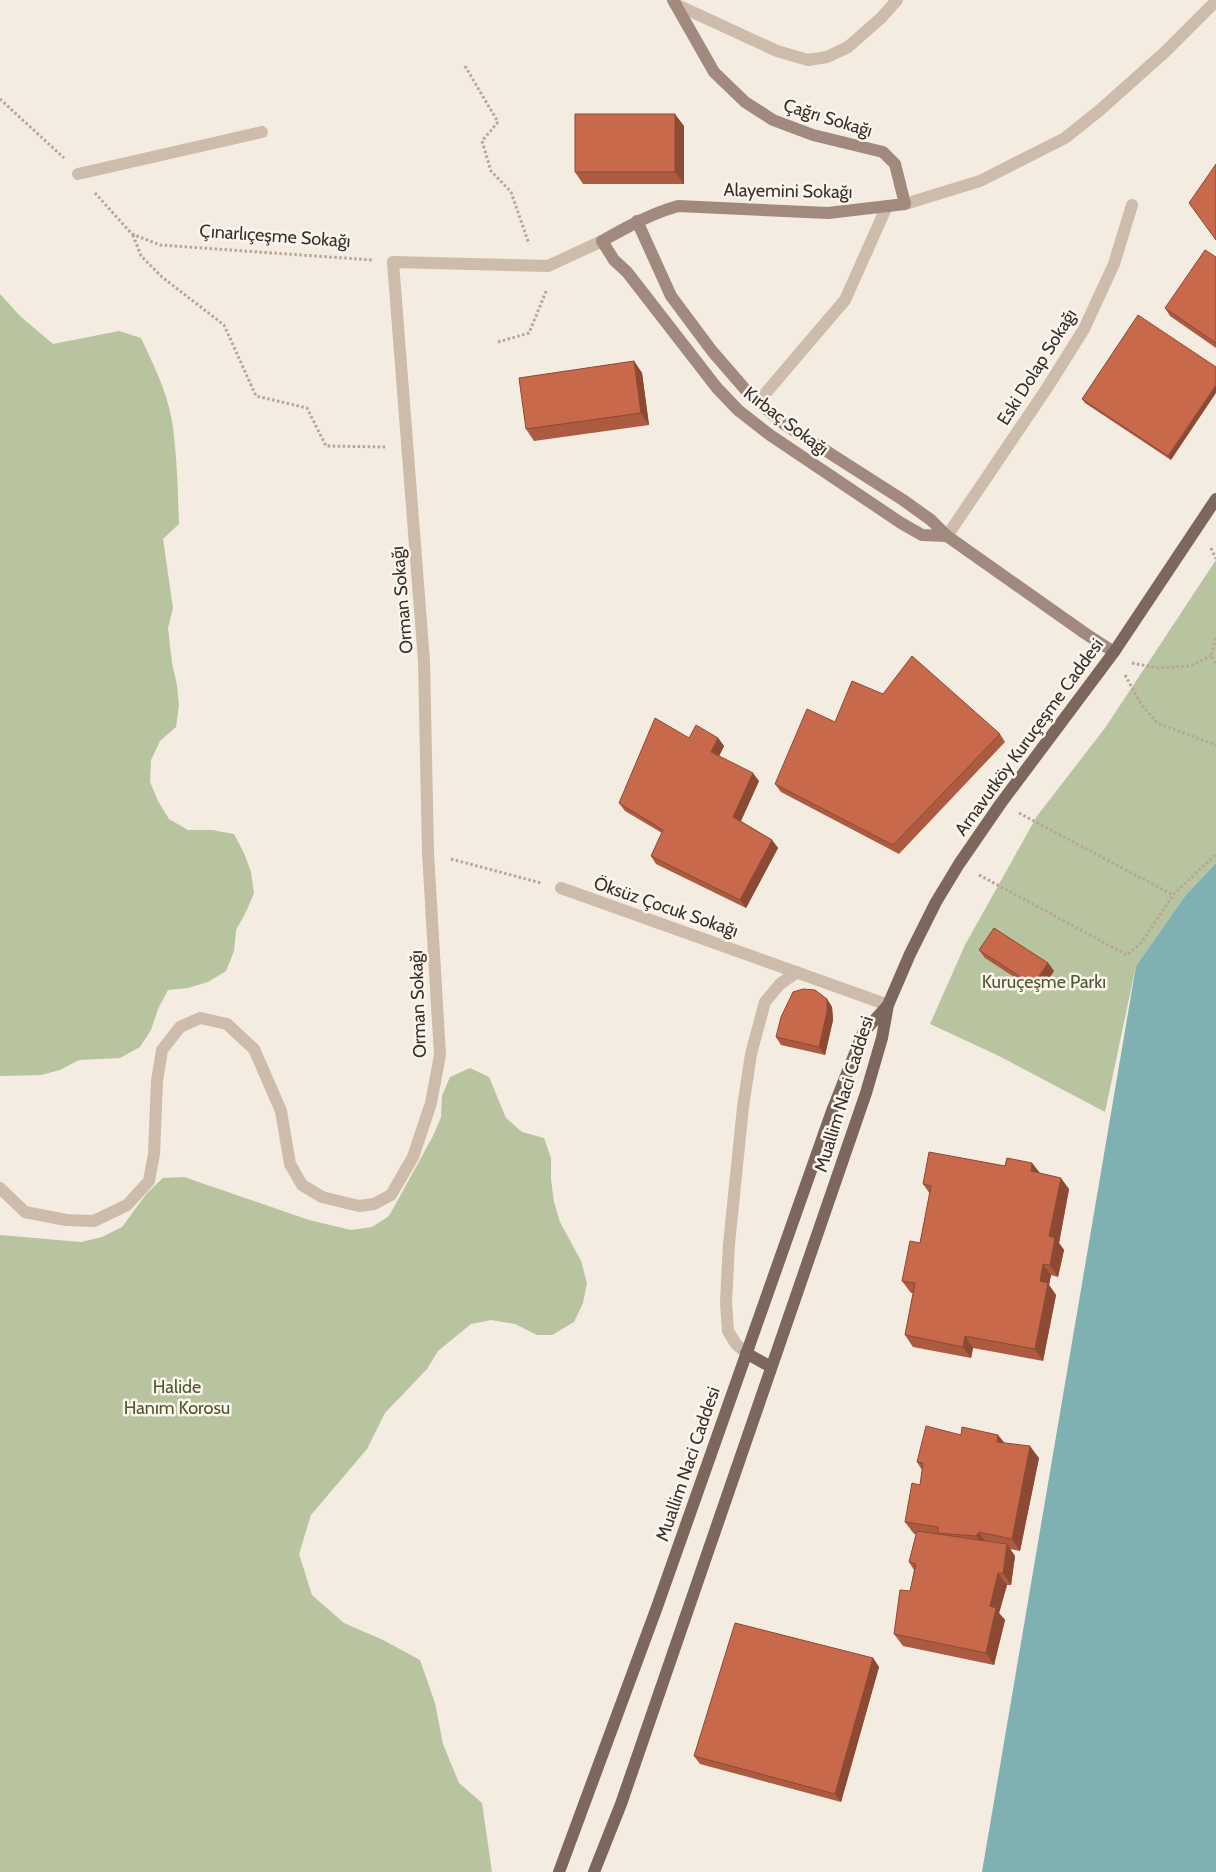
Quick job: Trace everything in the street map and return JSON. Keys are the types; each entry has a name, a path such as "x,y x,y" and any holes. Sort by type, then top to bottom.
{"main road":[{"name":"Arnavutköy Kuruçeşme Caddesi","path":"888,1005 910,954 936,902 959,864 1001,804 1114,652 1216,499"},
{"name":"Muallim Naci Caddesi","path":"559,1872 657,1607 832,1111 863,1033 888,1005"},
{"name":"Muallim Naci Caddesi","path":"594,1872 621,1804 866,1093 882,1038 888,1005"},
{"path":"746,1353 771,1366"}],"street":[{"path":"674,2 777,51 808,60 827,57 848,47 897,0"},
{"name":"Alayemini Sokağı","path":"602,241 637,221 678,206 828,212 905,204 980,181 1066,138 1165,52 1216,1"},
{"name":"Çağrı Sokağı","path":"674,2 714,72 745,102 773,120 813,135 883,152 896,164 905,204"},
{"path":"78,174 262,132"},
{"name":"Eski Dolap Sokağı","path":"947,536 1048,388 1084,329 1114,264 1132,205"},
{"path":"758,402 844,300 887,206"},
{"name":"Kırbaç Sokağı","path":"637,221 671,296 712,351 758,402 777,418 903,500 931,520 947,536 1114,652"},
{"path":"393,262 548,266 602,241"},
{"name":"Kırbaç Sokağı","path":"602,241 614,260 627,272 717,388 738,410 766,433 922,535 947,536"},
{"name":"Orman Sokağı","path":"0,1188 25,1212 66,1220 94,1221 127,1205 149,1181 154,1154 157,1081 162,1050 180,1027 200,1018 227,1024 254,1049 281,1110 290,1164 302,1185 322,1197 359,1206 374,1204 391,1194 412,1157 431,1104 440,1055 428,852 424,661 393,262"},
{"path":"766,433 777,418"},
{"name":"Öksüz Çocuk Sokağı","path":"561,888 888,1005"},
{"path":"746,1353 736,1344 728,1331 726,1302 729,1244 743,1106 752,1054 765,1002 780,984 797,972"}],"path":[{"path":"465,66 498,122 482,141 492,171 511,192 537,266"},
{"name":"Çınarlıçeşme Sokağı","path":"0,99 60,154 132,234 160,245 393,262"},
{"path":"132,234 141,256 162,277 224,325 256,396 307,408 326,446 407,447"},
{"path":"498,342 529,334 558,263"},
{"path":"1114,652 1135,665 1158,668 1190,666 1211,656 1216,638"},
{"path":"1114,652 1141,704 1157,723 1216,745"},
{"path":"1211,656 1216,663"},
{"path":"1001,804 1173,895"},
{"path":"428,852 561,888"},
{"path":"959,864 1127,955 1142,942 1173,895 1216,854"}],"green space":[{"path":"0,294 20,316 53,344 119,331 141,338 159,378 170,410 177,472 179,524 163,539 173,608 168,628 179,705 176,727 160,741 151,760 150,782 158,801 169,819 188,830 212,830 234,834 251,872 254,893 236,930 234,951 226,971 208,982 188,988 168,990 158,1009 151,1030 140,1047 120,1058 79,1060 60,1070 41,1075 0,1076"},
{"name":"Kuruçeşme Parkı","path":"1216,560 1216,863 1185,896 1136,966 1105,1112 997,1055 930,1024 965,945 1037,816 1105,728"},
{"name":"Halide Hanım Korosu","path":"470,1068 489,1077 506,1118 522,1132 544,1138 551,1158 554,1202 560,1222 581,1261 587,1283 583,1303 574,1322 552,1335 537,1335 515,1324 491,1320 471,1324 438,1351 427,1369 385,1413 367,1449 311,1515 299,1554 312,1595 344,1623 383,1640 420,1660 435,1703 443,1744 459,1783 482,1803 492,1872 0,1872 0,1235 81,1242 102,1237 122,1227 147,1193 163,1178 184,1177 309,1220 351,1230 372,1227 389,1216 433,1136 441,1117 442,1096 450,1077"}],"water":[{"path":"1216,863 1216,1872 982,1872 1136,966 1185,896"}],"building":[{"path":"575,114 675,114 675,172 575,172"},
{"path":"1216,164 1216,240 1189,203"},
{"path":"1205,250 1216,257 1216,343 1165,308"},
{"path":"1138,315 1216,367 1216,385 1168,456 1082,399"},
{"path":"634,361 641,413 526,429 519,378"},
{"path":"912,656 1000,734 893,845 775,784 807,709 835,722 852,681 883,694"},
{"path":"655,718 689,738 696,725 718,738 711,752 753,773 733,817 772,840 740,900 651,856 663,830 619,803"},
{"path":"994,928 1048,963 1033,985 979,950"},
{"path":"803,989 815,990 827,999 827,1012 819,1047 776,1037 781,1017 793,992"},
{"path":"929,1152 1005,1166 1007,1158 1032,1163 1031,1171 1061,1178 1049,1236 1055,1238 1050,1265 1043,1264 1040,1281 1048,1283 1035,1349 965,1336 963,1347 905,1335 915,1283 902,1281 910,1241 920,1243 931,1186 923,1184"},
{"path":"926,1426 961,1435 962,1427 998,1435 997,1442 1030,1446 1012,1539 979,1532 976,1536 938,1533 938,1527 905,1522 912,1483 920,1485 923,1463 917,1462"},
{"path":"917,1531 1007,1544 1003,1573 998,1573 990,1606 996,1608 986,1653 894,1634 900,1590 910,1591 916,1564 909,1562"},
{"path":"735,1623 873,1658 835,1794 694,1756"}]}
